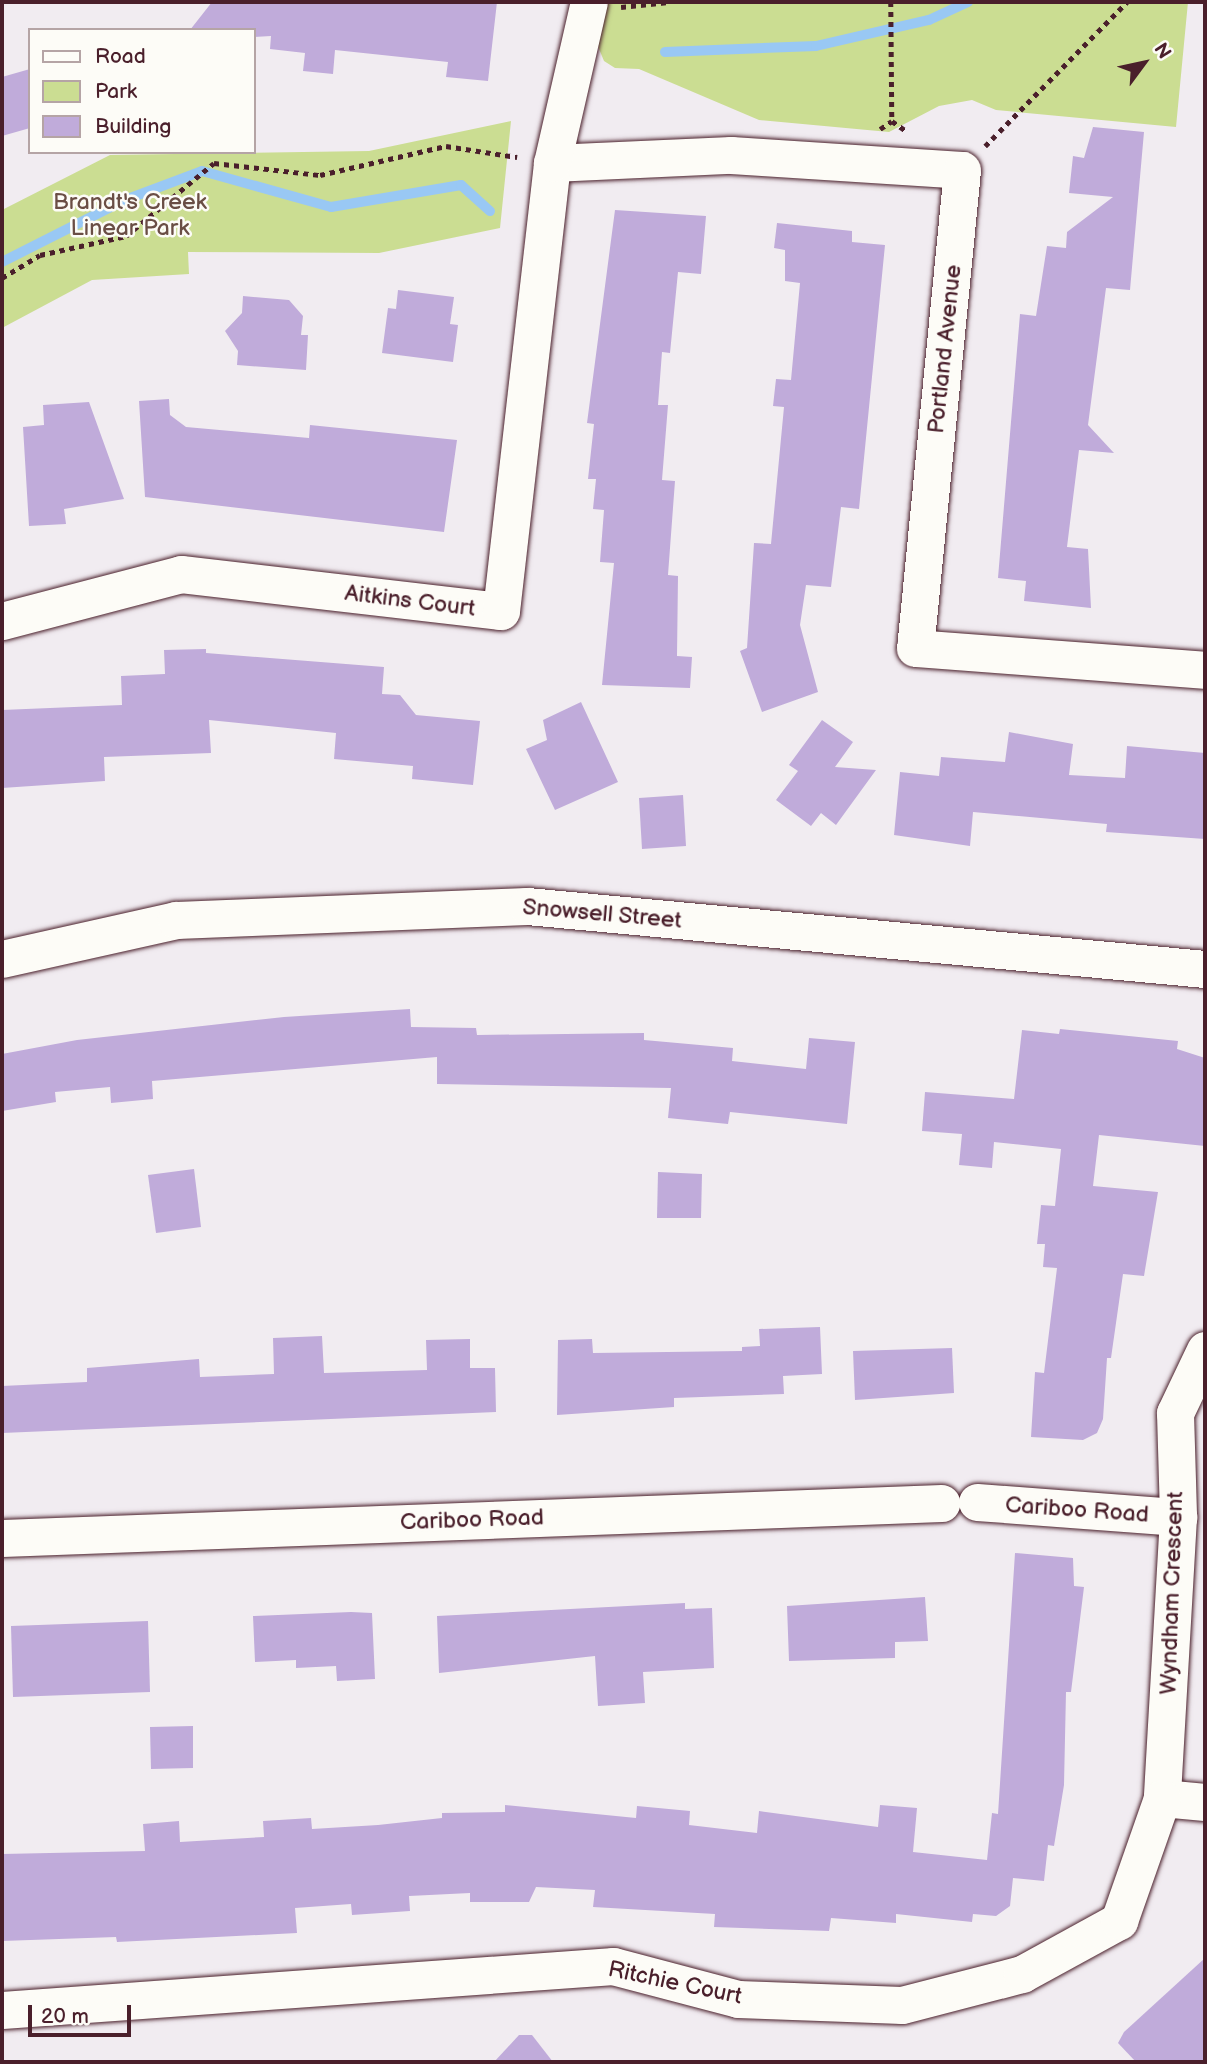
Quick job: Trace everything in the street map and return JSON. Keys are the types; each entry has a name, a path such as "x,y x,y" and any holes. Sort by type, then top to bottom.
{"street":[{"path":"588,6 552,163 731,155 962,170"},
{"name":"Aitkins Court","path":"2,621 181,574 501,611 552,163"},
{"name":"Portland Avenue","path":"962,170 915,648 1205,670"},
{"name":"Snowsell Street","path":"2,959 176,920 527,906 1205,969"},
{"name":"Wyndham Crescent","path":"1162,1798 1178,1517 1175,1413 1205,1350"},
{"name":"Cariboo Road","path":"2,1538 959,1502 1178,1517"},
{"path":"1162,1798 1205,1802"},
{"name":"Ritchie Court","path":"2,2010 613,1966 738,1999 902,2005 1022,1974 1119,1921 1162,1798"}],"path":[{"path":"588,6 669,2"},
{"path":"962,170 1127,2"},
{"path":"891,4 892,121"},
{"path":"2,278 40,255 126,236 214,163 320,175 446,146 552,163"}],"green space":[{"path":"601,2 1188,2 1176,127 996,110 972,100 939,106 889,132 759,120 639,69 615,68 604,61 597,44"},
{"name":"Brandt's Creek Linear Park","path":"511,121 500,228 379,253 188,252 189,274 92,280 2,328 2,210 110,155 369,151"}],"building":[{"path":"212,2 497,2 488,81 446,77 448,62 335,50 333,74 303,71 305,53 270,49 271,36 256,37 256,28 192,28"},
{"path":"28,70 28,129 2,136 2,77"},
{"path":"1093,127 1144,132 1130,290 1106,288 1088,425 1114,453 1079,450 1067,547 1088,549 1091,608 1024,601 1026,581 998,578 1020,314 1036,316 1047,246 1066,248 1067,232 1113,197 1069,193 1073,156 1084,158"},
{"path":"615,210 706,216 701,274 678,272 670,353 662,352 658,405 668,405 662,480 675,481 668,575 678,576 677,656 692,657 690,688 602,685 614,563 600,562 604,510 593,509 596,479 588,479 594,424 587,423"},
{"path":"777,223 852,231 852,242 885,245 859,509 841,507 831,587 806,585 800,625 818,692 762,712 740,651 747,648 754,543 771,544 784,407 773,406 776,379 791,380 800,283 785,281 785,250 774,248"},
{"path":"398,290 454,297 450,324 458,325 453,362 382,353 388,308 396,309"},
{"path":"243,296 289,300 303,316 301,335 308,335 306,370 237,365 238,351 225,331 242,313"},
{"path":"169,399 170,415 186,427 309,438 310,425 457,440 444,532 145,497 139,401"},
{"path":"89,402 124,499 64,509 66,524 29,526 23,427 44,425 43,405"},
{"path":"206,649 206,653 384,667 382,694 400,695 416,715 480,721 473,785 412,779 413,766 334,759 336,733 209,720 211,753 104,757 105,781 2,788 2,710 122,705 121,676 165,674 164,650"},
{"path":"581,702 618,782 555,810 526,749 547,740 543,720"},
{"path":"822,720 853,742 835,767 876,770 836,825 821,813 811,826 776,800 798,771 789,765"},
{"path":"1009,732 1073,744 1069,775 1125,778 1127,746 1205,753 1205,839 1106,832 1107,824 973,812 970,846 894,835 900,772 939,776 941,757 1005,762"},
{"path":"683,795 686,846 642,849 639,798"},
{"path":"410,1009 411,1027 476,1028 477,1035 644,1033 644,1040 733,1048 732,1061 806,1069 809,1038 855,1042 847,1124 730,1112 728,1124 668,1118 671,1088 437,1084 437,1057 152,1081 153,1099 111,1103 110,1087 55,1092 56,1102 2,1111 2,1054 77,1040 284,1017"},
{"path":"1060,1029 1178,1041 1177,1049 1205,1058 1205,1146 1099,1135 1093,1186 1158,1192 1144,1276 1123,1274 1111,1358 1107,1358 1103,1419 1097,1433 1083,1440 1031,1437 1035,1372 1044,1373 1057,1268 1043,1267 1045,1244 1037,1244 1041,1205 1055,1206 1061,1149 994,1142 992,1168 959,1165 962,1134 922,1131 925,1092 1014,1099 1022,1030 1059,1034"},
{"path":"194,1169 201,1227 156,1233 148,1175"},
{"path":"658,1172 702,1174 701,1218 657,1218"},
{"path":"820,1327 822,1374 783,1376 784,1394 674,1398 674,1407 557,1415 558,1340 592,1339 593,1353 742,1351 742,1347 760,1346 759,1329"},
{"path":"322,1336 324,1373 427,1370 426,1340 470,1339 470,1368 495,1368 496,1412 2,1433 2,1386 87,1382 87,1368 199,1359 200,1377 274,1374 273,1338"},
{"path":"952,1348 954,1393 855,1400 853,1351"},
{"path":"1015,1553 1073,1558 1074,1586 1084,1587 1071,1692 1066,1692 1064,1785 1054,1846 1048,1845 1044,1881 1013,1878 1010,1906 996,1916 973,1914 972,1922 896,1914 896,1923 831,1918 829,1931 714,1927 715,1914 593,1907 595,1890 536,1887 529,1902 470,1902 470,1893 409,1896 410,1911 352,1915 351,1904 295,1908 297,1933 117,1942 116,1937 2,1941 2,1854 145,1851 143,1824 179,1821 180,1842 264,1837 263,1821 311,1818 312,1829 378,1825 442,1818 442,1813 505,1812 505,1805 636,1818 637,1806 690,1811 689,1825 757,1833 759,1811 878,1827 880,1805 917,1808 913,1852 987,1860 992,1813 998,1814"},
{"path":"925,1597 928,1641 895,1642 895,1658 789,1661 787,1606"},
{"path":"685,1603 685,1609 712,1608 714,1668 643,1672 645,1703 598,1706 595,1656 439,1673 437,1616"},
{"path":"372,1613 375,1679 337,1681 336,1666 296,1668 296,1660 255,1662 253,1616"},
{"path":"148,1621 150,1692 13,1697 11,1626"},
{"path":"193,1726 193,1768 151,1769 150,1727"},
{"path":"1205,1958 1205,2062 1136,2062 1118,2043 1124,2032"},
{"path":"519,2035 532,2035 553,2062 494,2062"}],"waterway":[{"path":"665,52 816,46 929,20 968,2"},
{"path":"2,262 125,200 202,171 331,207 461,185 490,211"}]}
